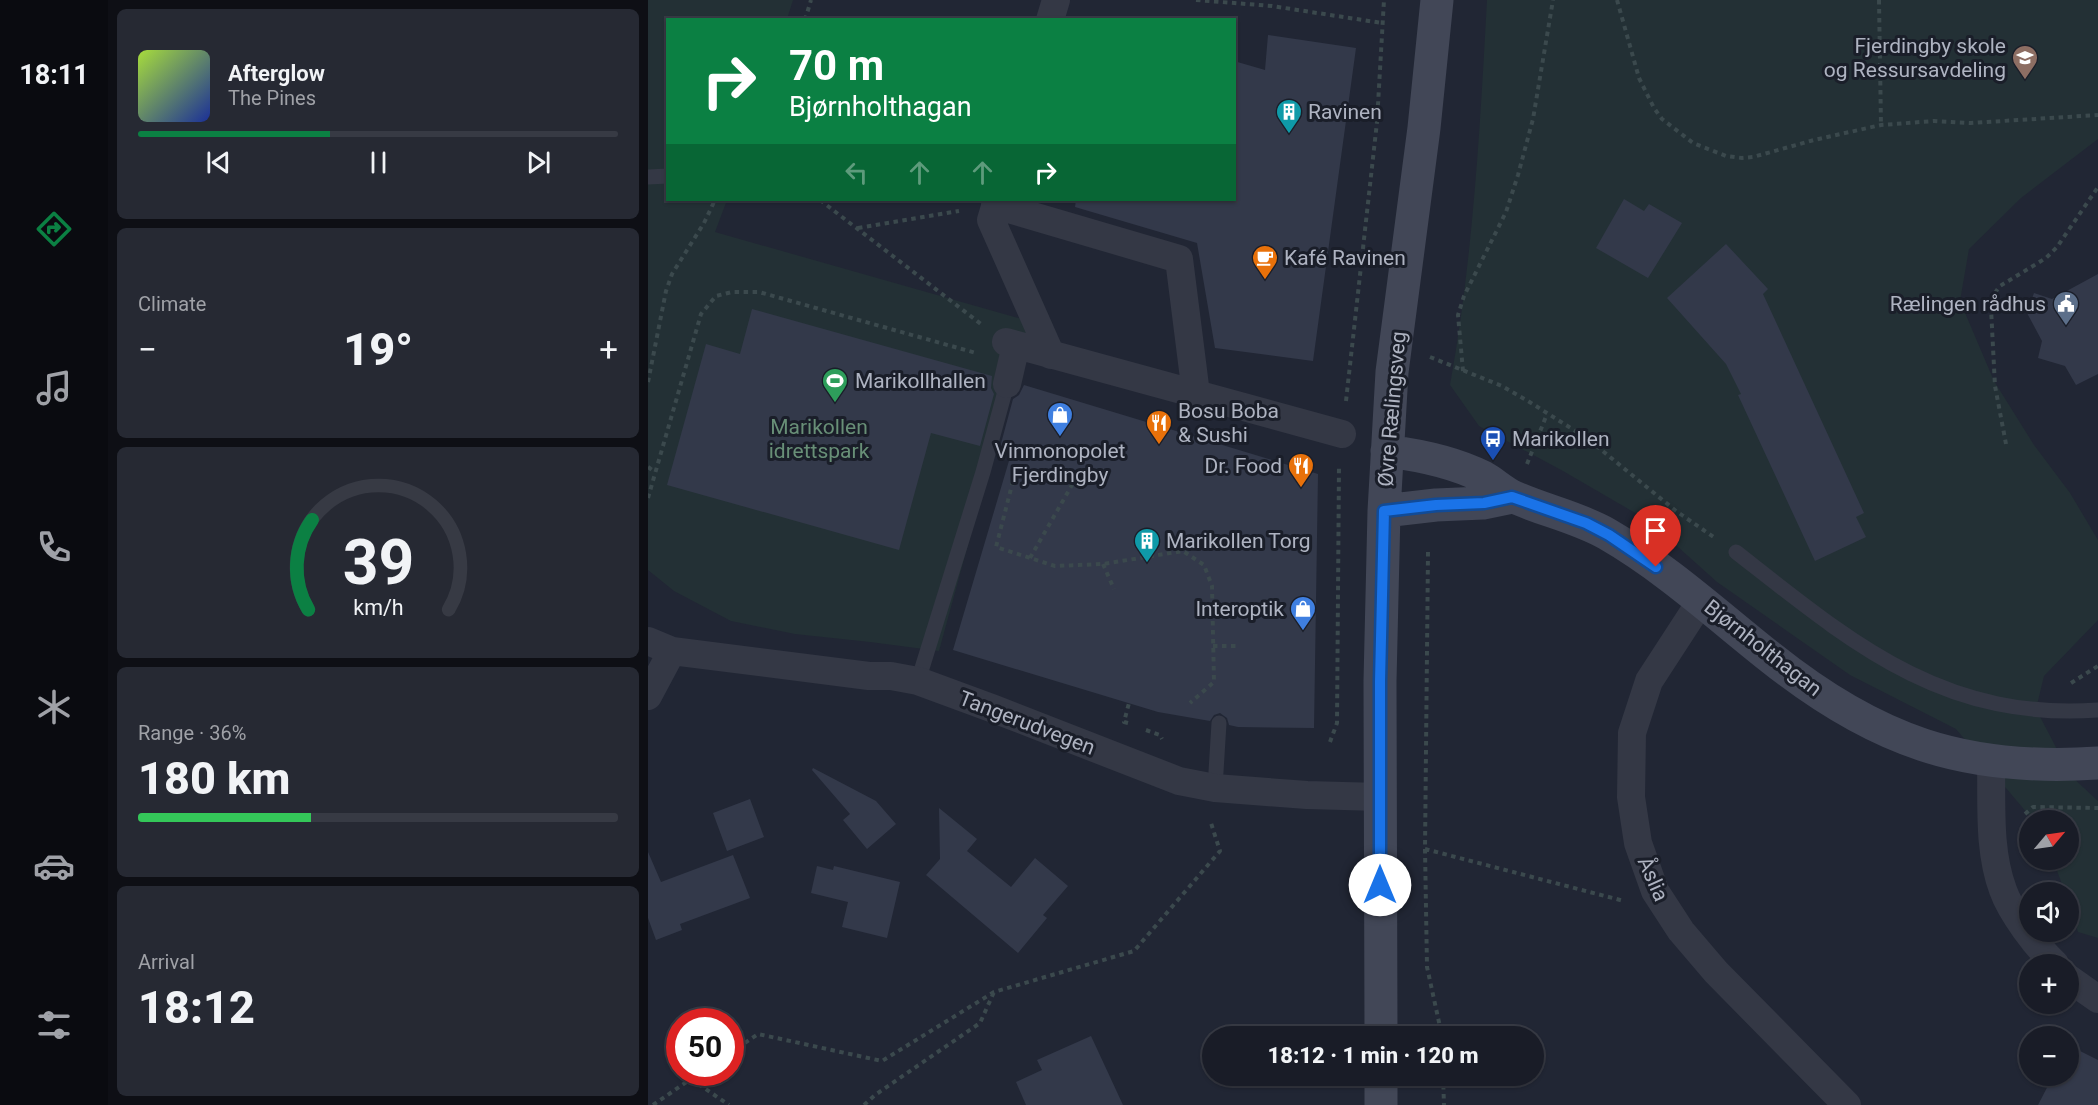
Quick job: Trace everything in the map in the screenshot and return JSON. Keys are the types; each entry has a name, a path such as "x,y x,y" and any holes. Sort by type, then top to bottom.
{"main road":[{"name":"Øvre Rælingsveg","path":"1381,1026 1380,681 1387,451 1392,372 1424,128 1437,0"},
{"name":"Bjørnholthagan","path":"1387,451 1414,454 1455,466 1483,477 1512,497 1570,517 1601,531 1701,601 1772,659 1863,720 1905,740 1954,755 1991,762 2039,765 2098,763"},
{"path":"1384,511 1436,505 1484,503 1512,497"},
{"path":"1381,1086 1381,1105"}],"street":[{"path":"1051,18 1056,0"},
{"path":"1051,355 991,220 996,202 1179,259 1196,394"},
{"path":"1010,359 1051,355 1342,434"},
{"name":"Åslia","path":"1701,601 1649,681 1632,733 1631,797 1638,843 1655,891 1681,932 1716,972 1847,1105"},
{"name":"Tangerudvegen","path":"648,696 660,646 823,671 891,676 918,681 994,709 1179,781 1211,800 1380,797"},
{"path":"1991,762 1993,831 1998,874 2003,891 2044,954"},
{"path":"2079,986 2098,999"}],"lane":[{"path":"648,177 666,176"},
{"path":"918,681 983,472 1010,359"},
{"path":"1736,552 1847,636 1898,668 1931,684 1971,698 2027,710 2065,712 2098,710"},
{"path":"1211,800 1220,723"}],"path":[{"path":"806,18 811,0"},
{"path":"1196,0 1272,6 1382,23"},
{"path":"1330,742 1337,723 1338,480 1377,123 1384,0"},
{"path":"1463,371 1458,315 1464,296 1506,212 1518,175 1533,119 1553,0"},
{"path":"1617,0 1639,78 1649,100 1662,119 1677,132 1709,151 1742,158 1754,157 1814,140 1881,125 1934,121 1971,123 2098,116"},
{"path":"1879,0 1881,125"},
{"path":"2006,444 1995,386 1992,299 2000,286 2046,258 2057,247 2098,187"},
{"path":"648,382 666,291 672,274 704,223 715,201"},
{"path":"821,201 858,228 1010,359"},
{"path":"858,228 996,202"},
{"path":"648,498 701,314 716,296 732,292 759,292 1010,359"},
{"path":"1425,356 1502,386 1548,414 1588,440 1676,511 1736,552"},
{"path":"1525,467 1548,414"},
{"path":"648,467 655,472"},
{"path":"1013,481 996,546 1054,566 1102,564 1183,551 1204,565 1212,586 1214,682 1190,703"},
{"path":"1030,558 1072,484"},
{"path":"1428,552 1425,849 1427,967 1440,1026"},
{"path":"1102,564 1114,590"},
{"path":"1213,646 1239,646"},
{"path":"744,1044 758,1034 882,1061 994,992 1134,951 1220,851 1211,800"},
{"path":"2030,810 2033,807 2098,808"},
{"path":"1425,849 1630,903 1655,891"},
{"path":"864,1105 875,1095 980,1023 994,992"},
{"path":"653,1105 681,1086"},
{"path":"701,1086 729,1105"},
{"path":"1443,1086 1444,1105"}],"green space":[{"name":"Marikollen idrettspark","path":"648,0 793,0 787,18 666,18 666,201 727,201 715,232 1029,321 939,651 795,634 731,621 674,591 648,570"},
{"path":"1487,0 2098,0 2098,139 2021,198 1969,249 1960,301 1994,381 2034,445 2070,493 2098,540 2098,620 2044,676 2036,709 2071,776 2098,801 2098,938 2079,932 2079,882 2061,882 2057,870 2079,870 2079,810 2025,810 1956,729 1850,675 1717,582 1649,521 1479,426 1450,385 1470,241"}],"building":[{"name":"Ravinen","path":"1268,35 1356,48 1313,361 1215,348 1197,243 1075,207 1076,201 1236,201 1236,62 1265,70"},
{"path":"1624,199 1644,211 1649,204 1682,223 1648,278 1596,248"},
{"path":"1726,244 1768,289 1763,294 1864,513 1856,517 1866,537 1815,561 1738,395 1741,394 1726,364 1667,298"},
{"name":"Rælingen rådhus","path":"2098,274 2098,374 2076,385 2065,366 2038,358 2042,341 2027,313 2034,293 2052,299"},
{"name":"Marikollhallen","path":"752,309 992,376 991,388 994,394 980,446 931,433 899,550 667,485 706,344 740,354"},
{"name":"Marikollen Torg","path":"1024,385 1318,474 1314,728 1238,727 1229,725 1227,718 1220,713 1214,715 1210,721 1158,712 953,650 1011,454 999,451 1013,399 1019,395"},
{"path":"813,768 876,801 896,824 867,849 843,820 850,814 812,770"},
{"path":"750,799 764,837 727,851 713,813"},
{"path":"939,808 977,839 967,851 1011,887 1035,858 1068,886 1043,915 1047,918 1018,953 926,875 940,859"},
{"path":"648,852 661,882 733,855 750,898 680,924 682,930 656,940 648,918"},
{"path":"817,866 833,870 834,866 900,882 887,938 842,927 848,902 811,893"},
{"path":"1091,1036 1123,1105 1026,1105 1016,1082 1042,1070 1037,1060"},
{"path":"2079,1050 2098,1060 2098,1105 2038,1105 2048,1086 2079,1086"}],"place":[{"name":"Fjerdingby skole og Ressursavdeling","path":"2025,81"},
{"name":"Ravinen","path":"1289,135"},
{"name":"Kafé Ravinen","path":"1265,281"},
{"name":"Rælingen rådhus","path":"2066,327"},
{"name":"Marikollhallen","path":"835,404"},
{"name":"Vinmonopolet Fjerdingby","path":"1060,438"},
{"name":"Bosu Boba & Sushi","path":"1159,446"},
{"name":"Marikollen","path":"1493,462"},
{"name":"Dr. Food","path":"1301,489"},
{"name":"Marikollen Torg","path":"1147,564"},
{"name":"Interoptik","path":"1303,632"}],"route":[{"path":"1380,885 1381,574 1384,511 1436,505 1468,505 1512,497 1586,523 1609,535 1656,567"}]}
